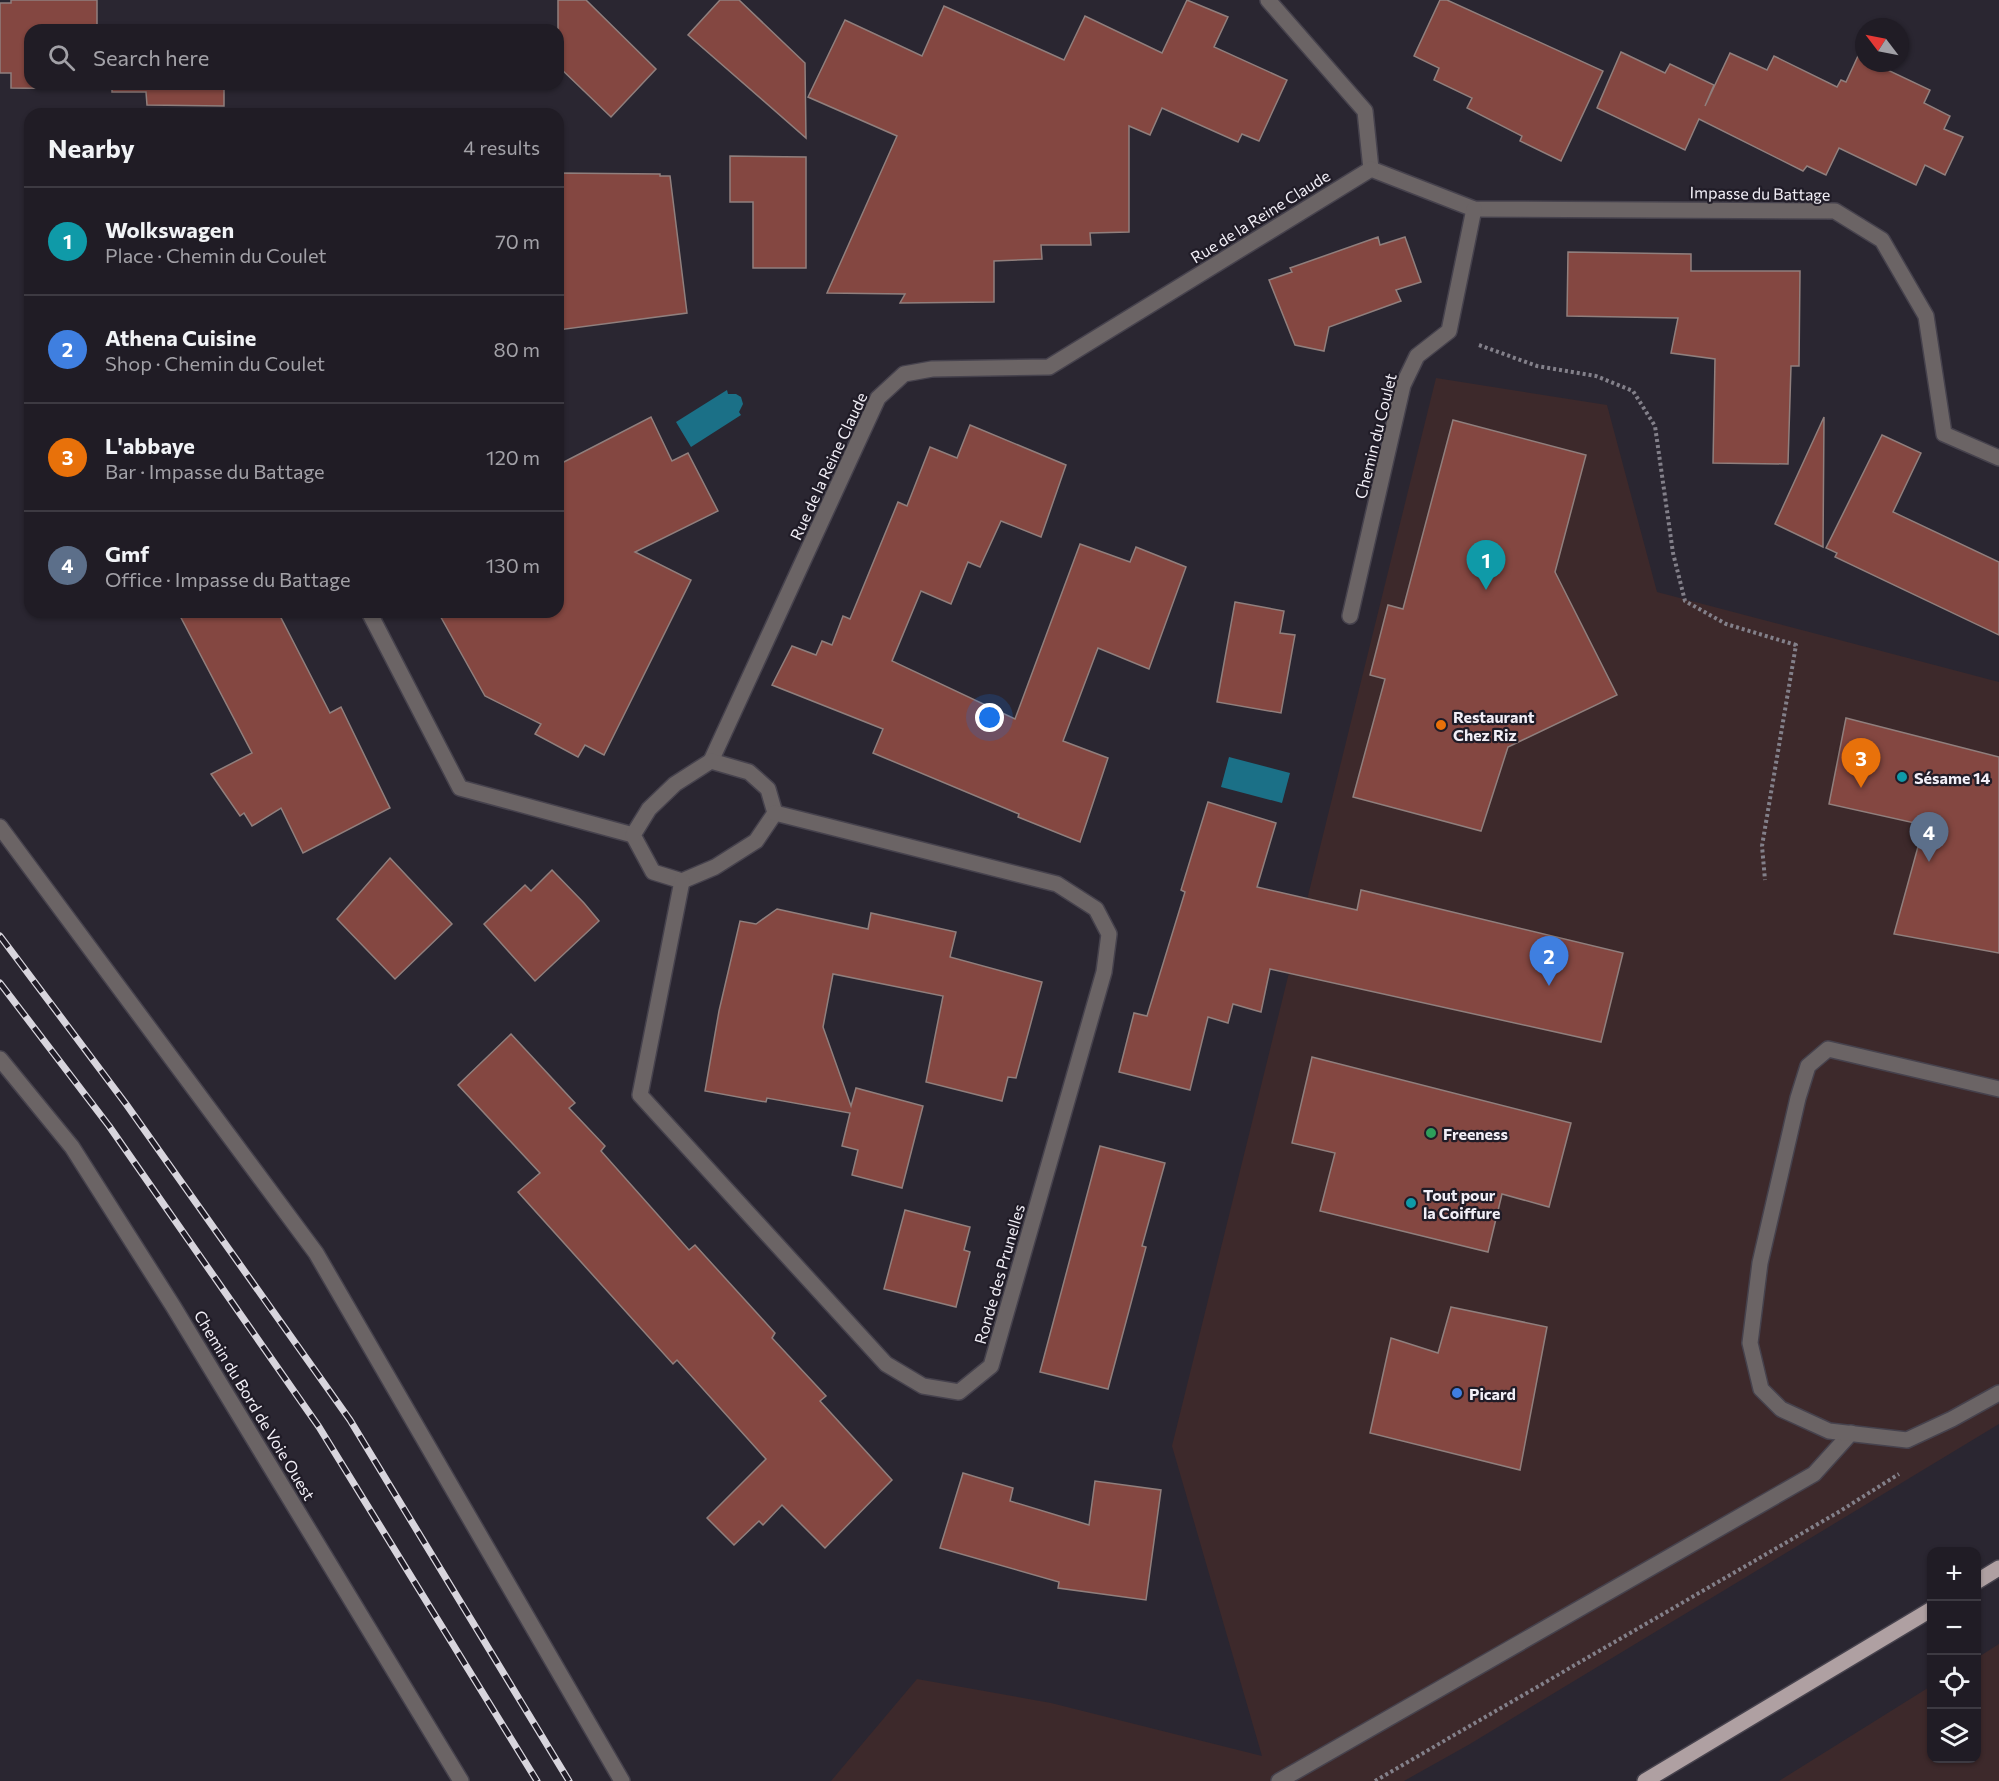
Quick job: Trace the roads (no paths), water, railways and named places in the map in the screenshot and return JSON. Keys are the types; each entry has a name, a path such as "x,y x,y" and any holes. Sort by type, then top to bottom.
{"main road":[{"path":"1981,1579 1999,1568"},
{"path":"1645,1781 1927,1612"}],"street":[{"path":"1268,0 1365,111 1371,169"},
{"name":"Impasse du Battage","path":"1371,169 1474,208 1835,211 1882,240 1926,316 1944,434 1999,458"},
{"name":"Rue de la Reine Claude","path":"711,761 878,398 904,375 932,369 1049,367 1371,169"},
{"name":"Chemin du Coulet","path":"1350,616 1403,385 1418,356 1449,331 1474,208"},
{"path":"372,618 460,788 633,835 652,872 682,881 715,867 756,841 775,813 768,789 749,772 711,761 675,784 649,809 633,835"},
{"name":"Ronde des Prunelles","path":"682,881 640,1095 886,1364 923,1386 959,1392 992,1366 1104,972 1109,934 1096,909 1057,884 775,813"},
{"path":"0,827 316,1253 622,1781"},
{"path":"1999,1089 1828,1049 1808,1066 1798,1098 1760,1263 1750,1343 1761,1389 1781,1409 1829,1431 1907,1440 1999,1393"},
{"name":"Chemin du Bord de Voie Ouest","path":"0,1059 72,1147 167,1296 461,1781"},
{"path":"1279,1781 1814,1474 1851,1433"}],"water":[{"path":"727,390 728,394 741,397 743,404 739,412 741,415 691,447 676,422"},
{"path":"1229,757 1290,773 1282,803 1221,787"}],"railway":[{"path":"0,936 126,1104 350,1420 569,1781"},
{"path":"0,983 109,1126 319,1427 537,1781"}],"place":[{"name":"Wolkswagen","path":"1486,590"},
{"name":"Restaurant Chez Riz","path":"1441,725"},
{"name":"Sésame 14","path":"1902,777"},
{"name":"L'abbaye","path":"1861,788"},
{"name":"Gmf","path":"1929,862"},
{"name":"Athena Cuisine","path":"1549,986"},
{"name":"Freeness","path":"1431,1133"},
{"name":"Tout pour la Coiffure","path":"1411,1203"},
{"name":"Picard","path":"1457,1393"}]}
